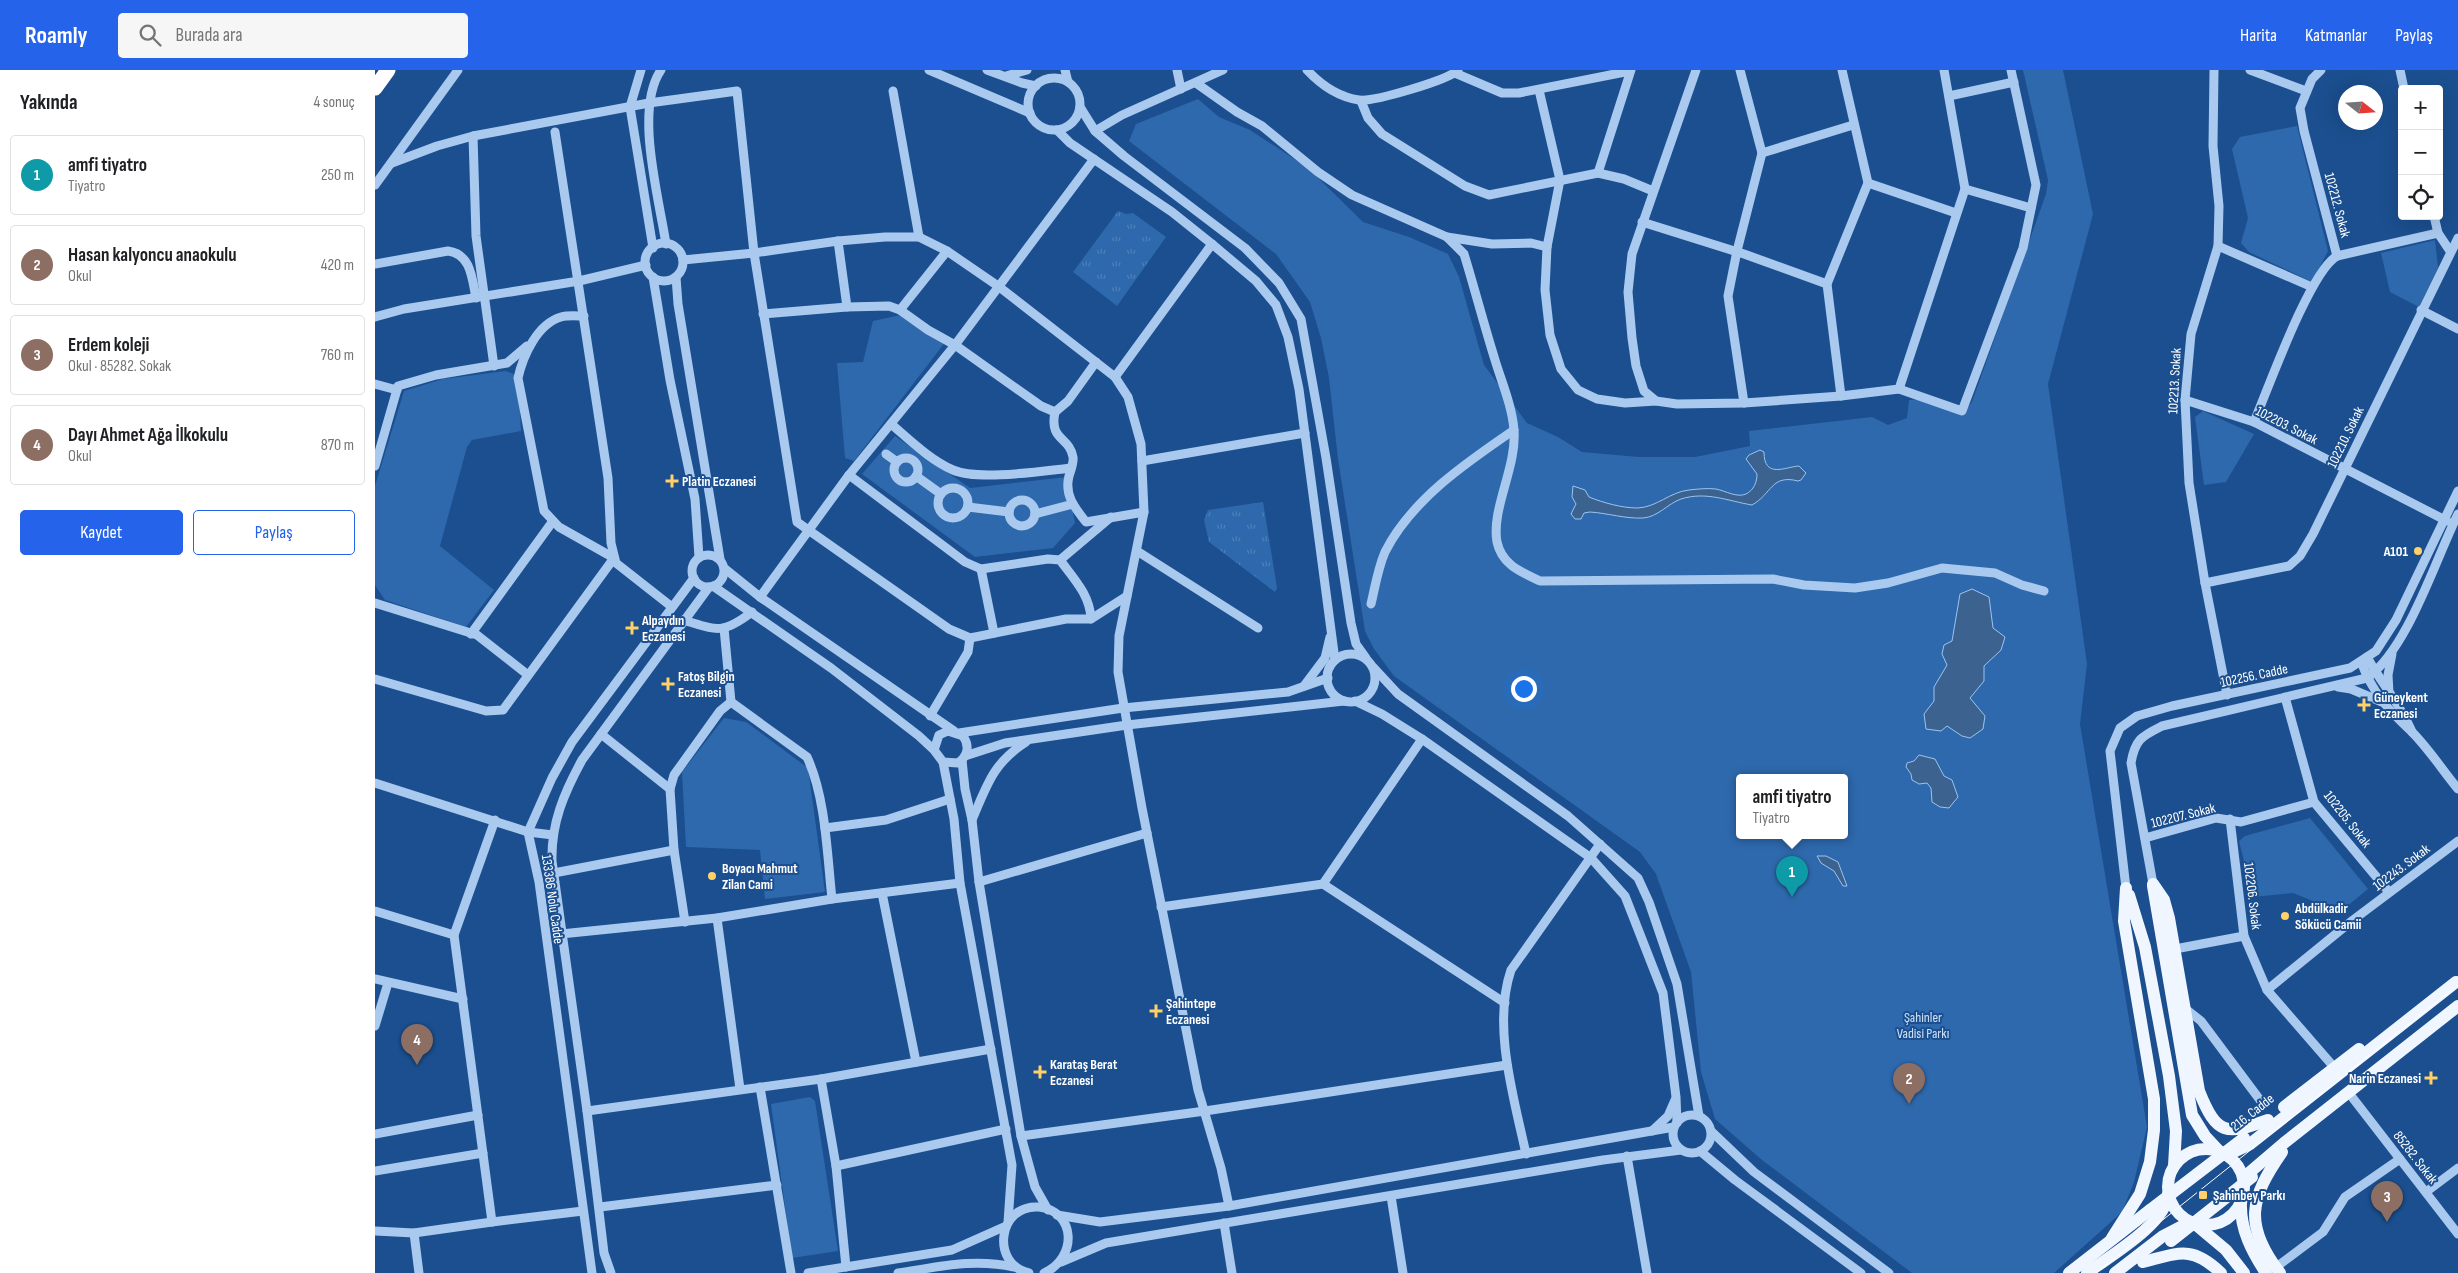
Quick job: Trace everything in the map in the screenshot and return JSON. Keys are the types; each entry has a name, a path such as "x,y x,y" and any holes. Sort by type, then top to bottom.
{"highway":[{"path":"375,88 388,70"}],"main road":[{"path":"2153,884 2164,900 2187,1010 2199,1091 2207,1112 2217,1124 2234,1130 2268,1120"},
{"path":"2153,884 2192,1115 2205,1136 2236,1163 2248,1178"},
{"path":"2087,1273 2156,1221 2167,1204 2168,1183 2174,1166 2176,1130 2169,1076 2145,947 2126,888"},
{"path":"2112,1238 2140,1194 2150,1162 2155,1130 2154,1100 2123,922 2126,888"},
{"path":"2174,1166 2190,1152 2201,1149 2223,1153 2250,1144 2457,982"},
{"name":"216. Cadde","path":"2069,1273 2112,1238 2268,1120 2333,1066 2457,982"},
{"path":"2274,1271 2253,1253 2241,1216 2241,1203 2248,1178 2285,1143 2458,1006"},
{"path":"2129,1273 2352,1096 2449,1022 2458,1012"},
{"path":"2274,1271 2256,1226 2254,1211 2257,1192 2282,1152"},
{"path":"2168,1192 2176,1211 2215,1239 2244,1273"},
{"path":"2115,1273 2163,1236 2193,1223 2216,1224 2226,1220 2241,1203"},
{"path":"2143,1262 2183,1253 2199,1256 2221,1273"}],"street":[{"path":"375,185 458,70"},
{"path":"641,70 630,107 653,248"},
{"path":"661,70 649,103 648,128 667,244"},
{"path":"929,70 1030,113 1041,126 1057,130 1070,143 1171,212 1212,244 1256,282 1276,305 1288,337 1305,433 1335,660"},
{"path":"987,70 1002,76 1039,84 1057,78 1068,82"},
{"path":"1002,76 1027,70"},
{"path":"1030,113 1029,101 1046,70"},
{"path":"1065,70 1068,82 1079,96 1080,107 1095,131 1123,156 1245,248 1279,283 1301,319 1325,449 1351,623 1356,644 1373,667 1398,694 1568,816 1638,878 1649,902 1677,984 1699,1116"},
{"path":"1177,70 1181,90"},
{"path":"1095,131 1122,115 1223,70"},
{"path":"1307,70 1320,84 1340,95 1361,101 1427,85 1457,72 1502,93 1519,93 1630,71 1598,173"},
{"path":"1656,401 1644,391 1636,366 1628,292 1632,254 1696,70"},
{"path":"1739,70 1762,152 1737,251 1728,296 1744,403"},
{"path":"1841,396 1827,284 1868,183 1842,70"},
{"path":"1899,389 1965,189 1944,70"},
{"path":"1539,90 1560,180 1547,247 1545,290 1550,335 1561,369 1578,390 1597,399 1625,403 1656,401 1677,404 1744,403 1841,396 1899,389 1962,411 2023,248 2036,185 2011,70"},
{"name":"102213. Sokak","path":"2213,70 2211,97 2213,146 2219,206 2218,246 2191,334 2185,400 2189,483 2205,583 2227,695"},
{"path":"2250,70 2306,91"},
{"name":"102212. Sokak","path":"2254,422 2312,287 2329,260 2337,256 2300,108 2312,79 2321,70"},
{"path":"2400,70 2403,85"},
{"path":"1949,96 2014,82"},
{"path":"1196,83 1237,112 1261,126 1319,172 1352,195 1447,237 1492,244 1531,243 1547,247"},
{"path":"392,163 437,146 473,136 649,103 737,91 754,254 792,501 797,522 949,629 970,638 1065,619 1091,619 1127,596"},
{"path":"893,91 919,237"},
{"path":"1361,101 1367,118 1382,134 1465,186 1489,194 1598,173 1624,179 1653,191"},
{"path":"1057,130 1073,122 1080,107"},
{"path":"1762,152 1853,124"},
{"path":"555,132 608,478 611,543 614,558 616,563 672,607"},
{"path":"473,136 479,297"},
{"path":"761,597 807,530 955,345 1094,160"},
{"path":"1868,183 1956,214"},
{"path":"1965,189 2031,208"},
{"path":"2435,220 2438,233 2450,251"},
{"path":"1642,222 1737,251 1827,284"},
{"path":"2337,256 2438,233"},
{"path":"683,260 754,254 838,241 885,237 919,237 947,251 998,286 1115,377 1128,397 1141,444 1144,512 1119,636 1118,672 1123,708 1161,907 1198,1090 1221,1168 1229,1206"},
{"path":"1447,237 1465,254 1507,397 1514,430 1513,458 1498,518 1497,541 1502,557 1516,570 1540,581 1773,579 1804,585 1855,588 1887,583 1942,568 1995,573 2022,586 2044,591"},
{"name":"102210. Sokak","path":"2205,583 2289,566 2300,556 2345,470 2421,310 2458,238"},
{"path":"838,241 847,307"},
{"path":"653,278 667,281 676,277 682,269 683,260 675,247 667,244 653,248 647,256 646,265 653,278 670,380 695,499 699,557"},
{"path":"1115,377 1212,244"},
{"path":"2218,246 2312,287"},
{"path":"375,264 448,251 458,252 466,260 479,297 494,366"},
{"path":"900,310 947,251"},
{"path":"375,317 404,309 579,280 646,265"},
{"path":"676,277 678,304 722,564 723,577 711,586"},
{"path":"763,314 847,307 889,306 900,310 928,330 955,345 1041,406 1055,412"},
{"path":"2421,310 2458,329"},
{"path":"584,316 562,316 547,324 522,359 518,378 544,511 559,527 614,558"},
{"path":"375,466 399,386 407,382 507,364 535,339"},
{"path":"1096,362 1068,400 1055,412 1052,424 1055,432 1070,449 1074,458 1068,481 1069,494 1073,504 1086,522 1144,512"},
{"path":"375,384 397,390"},
{"name":"102203. Sokak","path":"2185,400 2254,422 2456,525"},
{"path":"891,424 940,463 965,474 983,475 1071,468"},
{"path":"1371,604 1385,554 1396,533 1418,507 1444,483 1478,454 1514,430"},
{"path":"1142,461 1305,433"},
{"path":"885,454 897,462"},
{"path":"904,458 915,461 918,468 916,476 911,481 899,480 894,469 897,462 904,458"},
{"path":"849,476 965,562 981,569 1048,559 1060,560 1113,516"},
{"path":"916,476 941,494"},
{"path":"952,488 961,490 968,498 968,508 958,518 947,518 938,506 941,494 952,488"},
{"name":"102256. Cadde","path":"2126,888 2110,751 2120,728 2137,716 2349,668 2364,660 2376,651 2396,620 2458,490"},
{"path":"1023,500 1031,503 1035,514 1031,522 1019,525 1011,520 1009,512 1012,504 1023,500"},
{"path":"1035,514 1073,504"},
{"path":"968,508 1009,512"},
{"path":"2371,675 2401,638 2456,525 2458,514"},
{"path":"471,634 553,521"},
{"path":"1137,551 1258,628"},
{"path":"1018,1270 1007,1258 1003,1247 1002,1236 1007,1224 1012,1165 961,882 943,762 934,750 831,668 752,612 711,586 700,584 694,578 693,564 699,557 712,555 761,597 966,740 964,758 965,789 972,820 979,882 1021,1136 1035,1187 1048,1210"},
{"path":"375,679 486,711 503,710 614,558"},
{"path":"1060,560 1086,595 1091,607 1091,619"},
{"path":"981,569 994,633"},
{"path":"528,832 552,778 572,742 694,578"},
{"name":"133386 Nolu Cadde","path":"611,1273 604,1253 587,1111 553,873 554,822 567,786 582,760 683,620 711,586"},
{"path":"375,603 477,635 528,675"},
{"path":"683,620 719,630 736,624 752,612"},
{"path":"724,628 731,702 807,757 813,770 825,828 832,899"},
{"path":"1303,687 1325,658 1332,632"},
{"path":"930,716 968,652 970,638"},
{"path":"2389,694 2388,675 2393,650"},
{"path":"1344,701 1335,696 1330,687 1328,678 1330,668 1335,660 1343,654 1355,654 1366,658"},
{"path":"2364,660 2383,702 2398,722 2412,733 2458,789"},
{"path":"943,762 953,764 1005,743 1030,739 1127,725 1355,701 1364,698 1371,692 1375,676 1373,667"},
{"path":"2371,675 2404,714 2412,733"},
{"name":"102256. Cadde","path":"2153,884 2135,796 2131,763 2133,750 2140,737 2162,726 2371,675"},
{"path":"934,750 939,736 956,732 1123,708 1288,692 1328,678"},
{"path":"2330,686 2351,689 2383,702"},
{"name":"102205. Sokak","path":"2285,697 2314,802 2389,892"},
{"path":"1355,701 1382,714 1422,739 1591,858 1625,896 1663,993 1676,1097 1673,1137 1681,1150"},
{"path":"685,922 674,850 670,789 674,775 720,711 731,702"},
{"path":"601,734 670,789"},
{"path":"972,820 994,771 1009,753 1030,739"},
{"path":"1323,884 1422,739"},
{"path":"375,783 528,832 553,835"},
{"path":"825,828 886,820 950,799"},
{"name":"102207. Sokak","path":"2145,838 2216,818 2241,822 2314,802"},
{"name":"102206. Sokak","path":"2230,819 2244,936 2267,990 2333,1066"},
{"path":"492,1222 454,935 495,820"},
{"name":"133386 Nolu Cadde","path":"528,832 539,882 592,1273"},
{"path":"979,882 1147,833"},
{"name":"102243. Sokak","path":"2267,990 2389,892 2458,841"},
{"path":"1526,1154 1507,1065 1505,987 1511,970 1600,844"},
{"path":"553,873 674,850"},
{"path":"561,934 717,918 832,899 961,882"},
{"path":"1161,907 1323,884 1505,1003"},
{"path":"881,893 916,1062"},
{"path":"375,911 454,935"},
{"path":"717,918 741,1089"},
{"path":"2175,948 2244,936"},
{"path":"375,979 463,999"},
{"path":"375,1026 388,983"},
{"path":"2187,1010 2201,1021 2263,1104"},
{"path":"587,1111 821,1079 991,1049"},
{"path":"1021,1136 1205,1111 1507,1065"},
{"path":"821,1079 836,1166 846,1267"},
{"path":"760,1087 791,1273"},
{"name":"85282. Sokak","path":"2352,1096 2458,1234"},
{"path":"1651,1132 1667,1116 1676,1097"},
{"path":"375,1134 478,1115"},
{"path":"809,1273 952,1250 1007,1224 1020,1211 1029,1208 1048,1210 1057,1215 1100,1222 1229,1206 1651,1132 1675,1125 1684,1116 1699,1116 1707,1122 1711,1130 1754,1172 1889,1273"},
{"path":"836,1166 1006,1128"},
{"path":"1061,1262 1106,1243 1627,1156 1681,1150 1691,1153 1700,1151 1708,1145 1711,1130"},
{"path":"1700,1151 1735,1180 1861,1273"},
{"path":"375,1171 483,1153"},
{"path":"1627,1156 1647,1273"},
{"path":"2274,1271 2323,1232 2345,1197 2400,1159"},
{"path":"2426,1192 2458,1168"},
{"path":"599,1207 777,1185"},
{"path":"1391,1196 1403,1273"},
{"path":"375,1232 414,1233 583,1211"},
{"path":"1044,1273 1053,1271 1066,1253 1068,1233 1057,1215"},
{"path":"1224,1223 1232,1273"},
{"path":"414,1233 419,1273"},
{"path":"898,1273 969,1262 992,1262 1029,1273"}],"green space":[{"name":"Şahinler Vadisi Parkı","path":"2023,70 2063,70 2093,214 2048,384 2087,664 2080,724 2147,1127 2134,1182 2122,1212 2054,1273 1912,1273 1762,1160 1715,1119 1701,1072 1691,972 1656,874 1640,852 1394,676 1374,649 1365,631 1338,459 1329,378 1321,338 1310,302 1276,254 1129,141 1136,124 1198,99 1219,117 1250,130 1308,168 1363,222 1409,237 1448,254 1459,277 1484,365 1527,423 1558,437 1582,452 1639,457 1695,457 1750,446 1749,431 1872,417 1888,425 1907,418 1909,400 1921,399 1964,413 1972,402 2046,194 2048,180"},
{"path":"2297,126 2328,251 2312,282 2249,252 2241,243 2248,218 2232,149 2240,137"},
{"path":"1118,211 1126,214 1133,213 1166,237 1117,306 1073,272"},
{"path":"2435,240 2438,268 2419,307 2390,292 2381,253"},
{"path":"905,314 946,341 854,461 845,458 837,363 863,362 873,321"},
{"path":"506,371 518,376 521,431 472,440 467,447 440,546 494,590 466,627 385,600 375,585 375,486 404,391 443,379"},
{"path":"2203,411 2254,434 2226,482 2204,485 2195,417"},
{"path":"895,436 970,488 1066,477 1075,523 1053,548 975,557 862,474"},
{"path":"1263,502 1277,588 1275,592 1209,542 1204,520 1208,510"},
{"path":"724,718 746,722 808,768 825,892 765,899 760,850 686,847 682,772"},
{"path":"2310,818 2368,889 2340,912 2293,893 2253,897 2239,841 2245,836"},
{"path":"810,1097 815,1101 838,1251 792,1258 771,1104"}],"shaded area":[{"path":"1760,450 1764,452 1767,466 1771,469 1776,470 1799,466 1806,473 1798,481 1782,480 1772,486 1759,501 1752,505 1708,496 1699,496 1681,499 1658,513 1643,518 1590,512 1584,513 1581,519 1575,519 1571,514 1576,504 1572,497 1573,486 1585,490 1589,497 1613,505 1632,508 1645,507 1682,491 1689,490 1713,489 1735,495 1746,494 1755,486 1757,474 1746,459 1749,455"},
{"path":"1972,589 1989,597 1993,628 2005,637 2001,650 1984,666 1984,681 1970,698 1985,716 1983,729 1970,738 1962,736 1947,726 1941,731 1926,729 1924,714 1934,701 1934,687 1947,665 1942,654 1944,645 1952,641 1960,594"},
{"path":"1919,755 1935,759 1944,776 1952,780 1958,797 1949,808 1940,807 1932,802 1931,788 1927,783 1919,784 1912,780 1911,774 1906,767 1907,763 1914,761"},
{"path":"1817,856 1826,856 1838,862 1847,886 1843,886 1834,871 1821,863"}],"tram line":[{"path":"2096,1273 2458,985"}],"place":[{"name":"Platin Eczanesi","path":"672,481"},
{"name":"A101","path":"2418,551"},
{"name":"Alpaydın Eczanesi","path":"632,628"},
{"name":"Fatoş Bilgin Eczanesi","path":"668,684"},
{"name":"Güneykent Eczanesi","path":"2364,705"},
{"name":"Boyacı Mahmut Zilan Cami","path":"712,876"},
{"name":"amfi tiyatro","path":"1792,897"},
{"name":"Abdülkadir Sökücü Camii","path":"2285,916"},
{"name":"Şahintepe Eczanesi","path":"1156,1011"},
{"name":"Dayı Ahmet Ağa İlkokulu","path":"417,1065"},
{"name":"Karataş Berat Eczanesi","path":"1040,1072"},
{"name":"Narin Eczanesi","path":"2431,1078"},
{"name":"Hasan kalyoncu anaokulu","path":"1909,1104"},
{"name":"Şahinbey Parkı","path":"2203,1195"},
{"name":"Erdem koleji","path":"2387,1222"}]}
